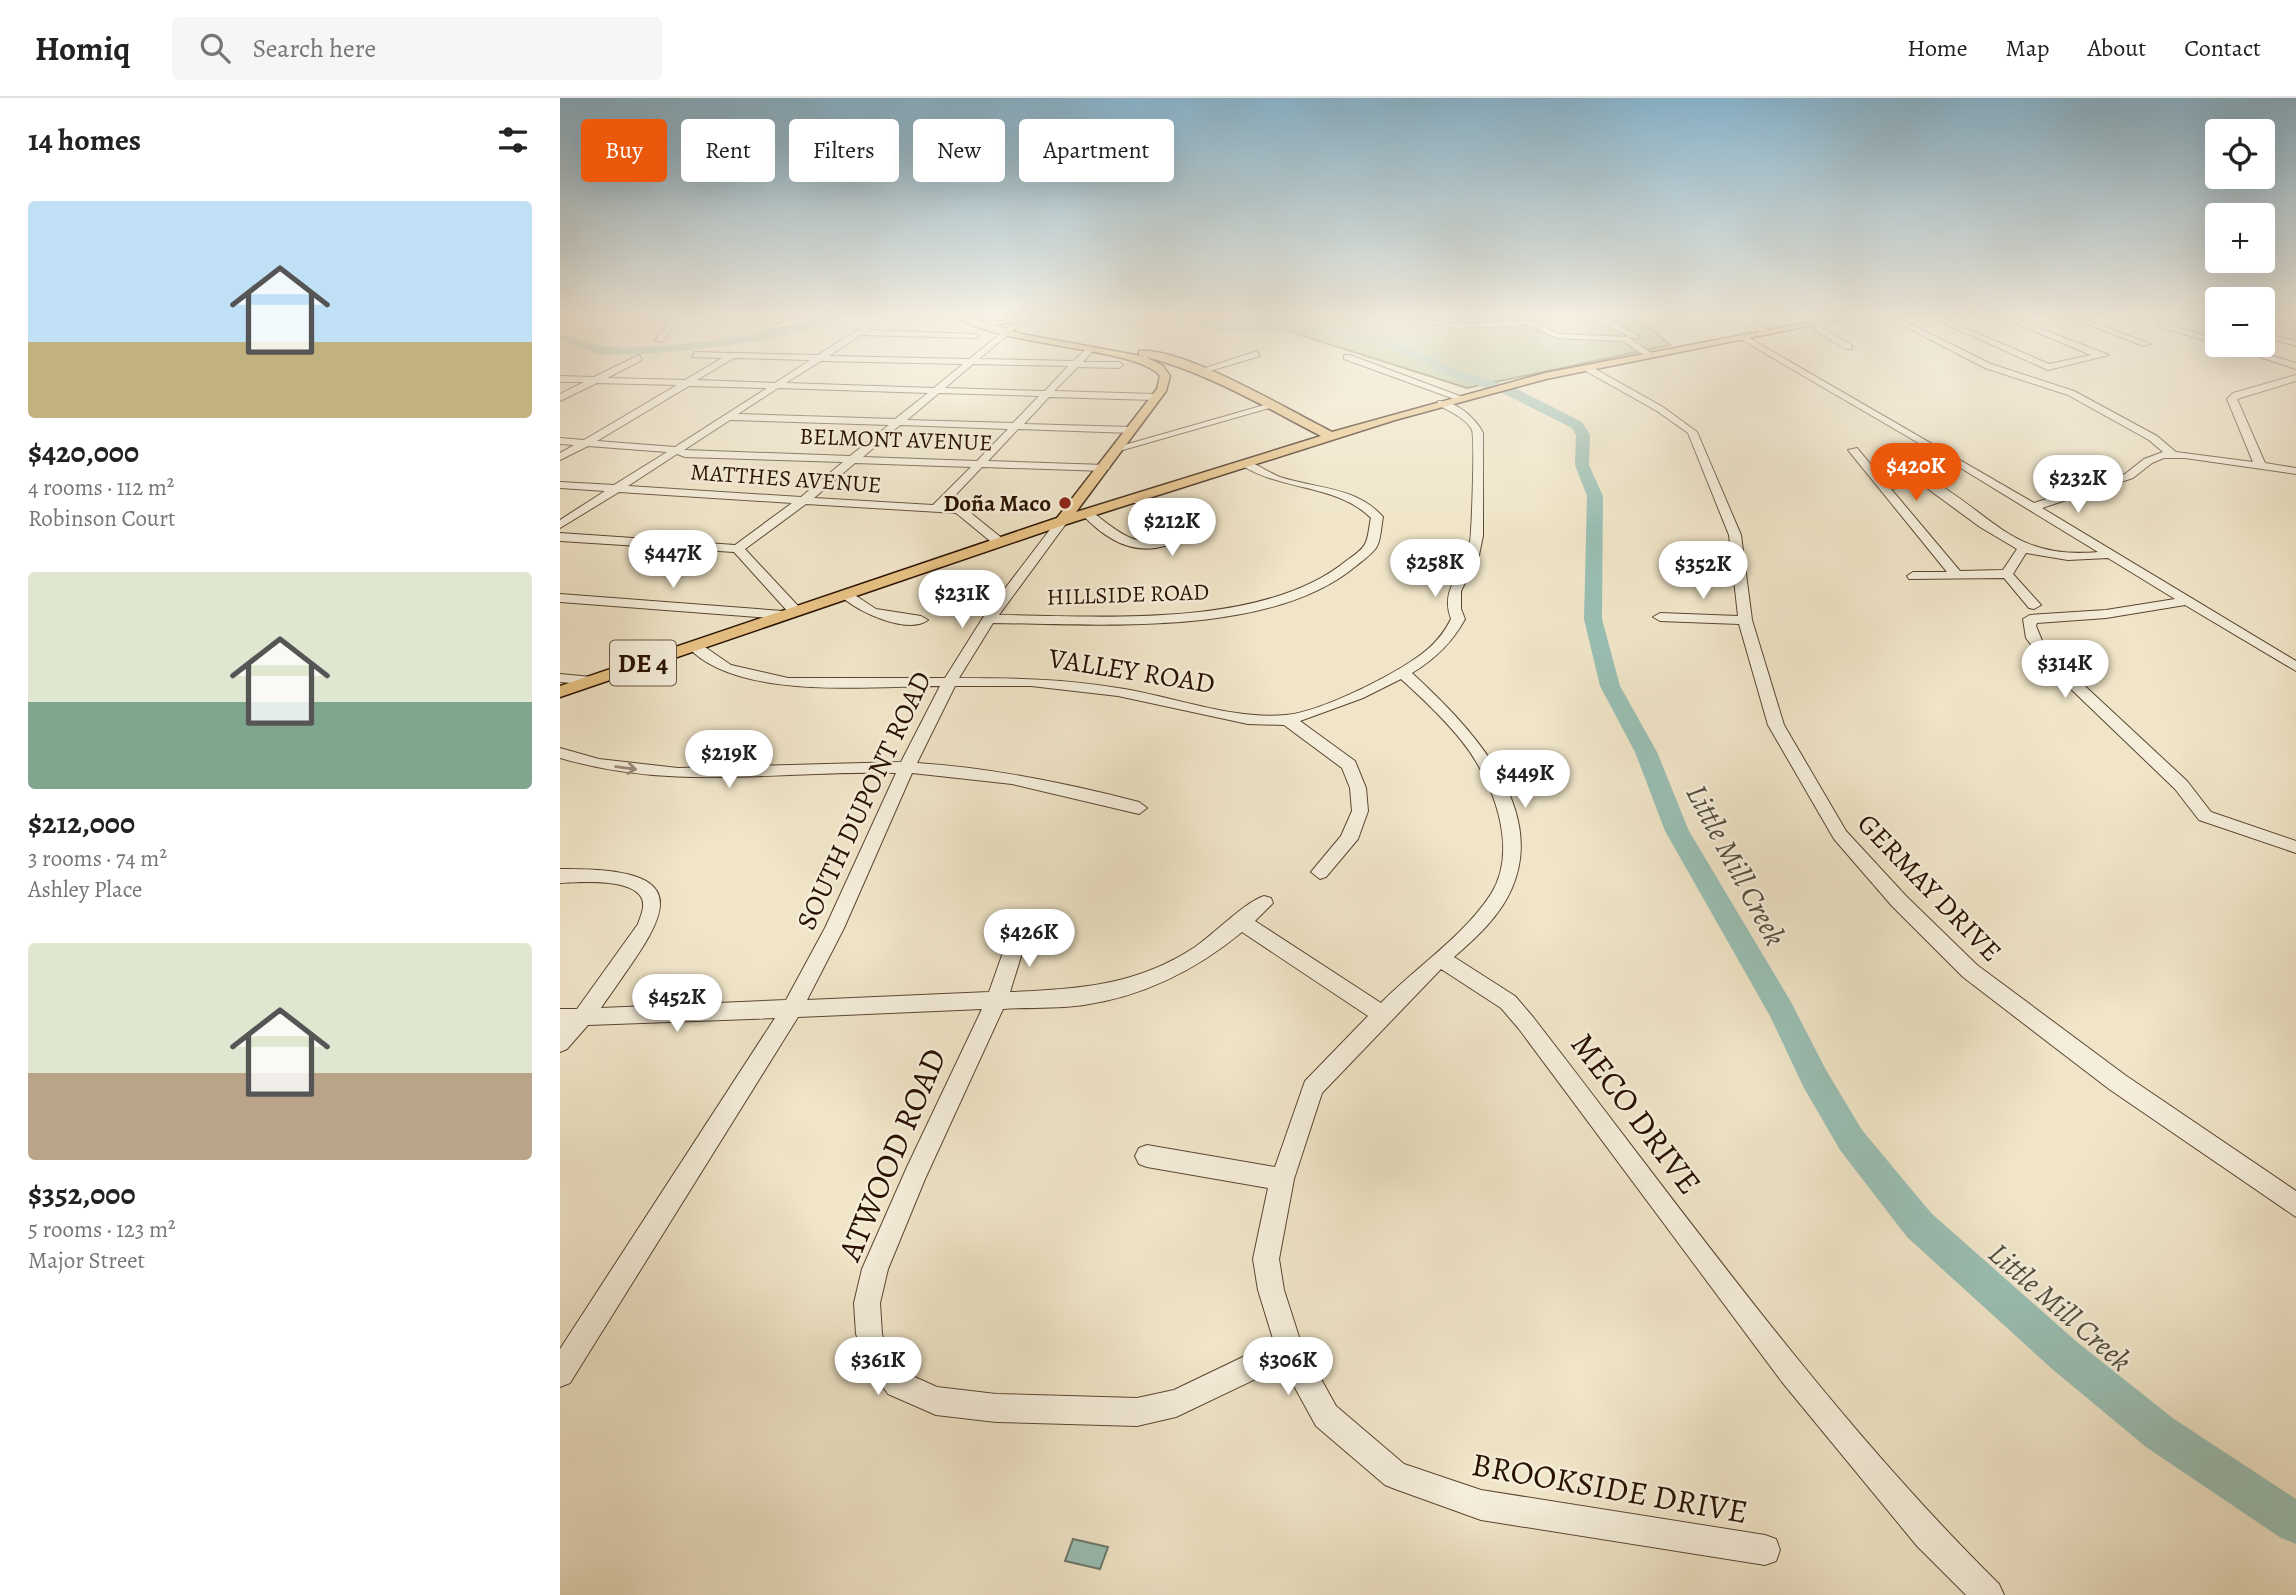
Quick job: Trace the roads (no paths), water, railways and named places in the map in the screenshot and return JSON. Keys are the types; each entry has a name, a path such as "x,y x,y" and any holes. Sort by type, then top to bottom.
{"main road":[{"path":"1156,397 1162,387"},
{"path":"1235,387 1329,436"},
{"name":"DE 4","path":"560,692 1062,521 1329,436 1504,387"},
{"name":"SOUTH DUPONT ROAD","path":"1062,521 1105,468 1156,397"},
{"path":"1085,493 1092,512"}],"street":[{"path":"560,398 581,387"},
{"path":"560,457 634,417 679,387"},
{"path":"560,525 621,489 777,387"},
{"path":"812,387 1156,397"},
{"path":"560,537 738,549 803,501 940,387"},
{"path":"936,509 1054,387"},
{"path":"1429,387 1460,398"},
{"name":"GERMAY DRIVE","path":"1621,387 1660,408 1692,432 1735,535 1745,620 1776,725 1840,835 1899,901 1970,971 2118,1082 2296,1205"},
{"path":"1828,387 2034,507 2296,667"},
{"path":"2052,387 2071,393 2152,438 2172,454"},
{"path":"2260,466 2232,399 2238,394 2264,387"},
{"path":"1288,720 1344,702 1403,673 1454,634 1458,619 1452,610 1452,598 1477,538 1478,432 1461,414 1441,403"},
{"path":"1119,448 1271,406"},
{"path":"731,417 1132,430"},
{"name":"BELMONT AVENUE","path":"560,441 679,452 1105,468"},
{"path":"1853,450 1956,575"},
{"path":"2034,507 2129,476 2152,459 2172,454 2296,471"},
{"name":"HILLSIDE ROAD","path":"989,619 1178,617 1228,611 1306,589 1328,579 1371,546 1377,517 1368,506 1349,495 1269,477 1245,463"},
{"path":"1882,488 1921,479 1930,471 1960,463"},
{"path":"1921,479 1994,534 2022,550 2072,558 2111,554"},
{"name":"MATTHES AVENUE","path":"560,485 963,512 999,542"},
{"path":"1092,512 1135,548 1156,546 1177,536 1174,527 1135,498"},
{"name":"SOUTH DUPONT ROAD","path":"560,1373 792,1009 822,956 908,768 952,680 989,619 1062,521"},
{"path":"738,549 789,613"},
{"path":"2007,574 2022,550"},
{"path":"1913,576 2007,574"},
{"path":"2007,574 2034,605"},
{"path":"847,594 858,606 869,612 921,620"},
{"path":"560,598 789,613"},
{"path":"2188,601 2106,614 2030,619 2029,627 2036,645 2053,664 2181,785 2206,816 2296,847"},
{"path":"1660,617 1745,620"},
{"name":"VALLEY ROAD","path":"694,646 726,668 788,682 952,680 1067,685 1118,692 1248,719 1288,720"},
{"path":"1403,673 1454,720 1479,750 1499,786 1511,836 1511,863 1500,895 1486,915 1440,958"},
{"path":"560,678 592,681"},
{"path":"1288,720 1349,765 1358,788 1360,811 1349,839 1320,872"},
{"path":"560,753 585,761 649,771 908,768 1054,786 1139,808"},
{"path":"560,876 620,878 643,885 653,900 653,913 647,926 583,1017 560,1044"},
{"path":"560,1018 1082,997 1154,980 1202,955 1264,903"},
{"path":"1242,922 1383,1015"},
{"name":"ATWOOD ROAD","path":"1022,924 996,1002 915,1175 875,1269 867,1303 869,1334 877,1357 898,1384 936,1401 996,1408 1137,1412 1176,1404 1289,1349"},
{"name":"BROOKSIDE DRIVE","path":"1440,958 1313,1088 1282,1178 1266,1259 1271,1290 1289,1349 1326,1416 1395,1475 1481,1505 1765,1550"},
{"name":"MECO DRIVE","path":"1440,958 1508,1002 1527,1023 1792,1372 1928,1535 1988,1595"},
{"path":"1147,1156 1282,1178"}],"water":[{"path":"1073,1539 1108,1547 1100,1569 1065,1561"}],"waterway":[{"name":"Little Mill Creek","path":"1496,387 1512,392 1577,425 1583,435 1582,465 1595,496 1597,523 1592,554 1593,619 1610,686 1646,752 1677,831 1781,1010 1815,1079 1851,1140 1919,1225 2064,1355 2160,1433 2296,1523"}],"place":[{"name":"Doña Maco","path":"1065,503"}]}
